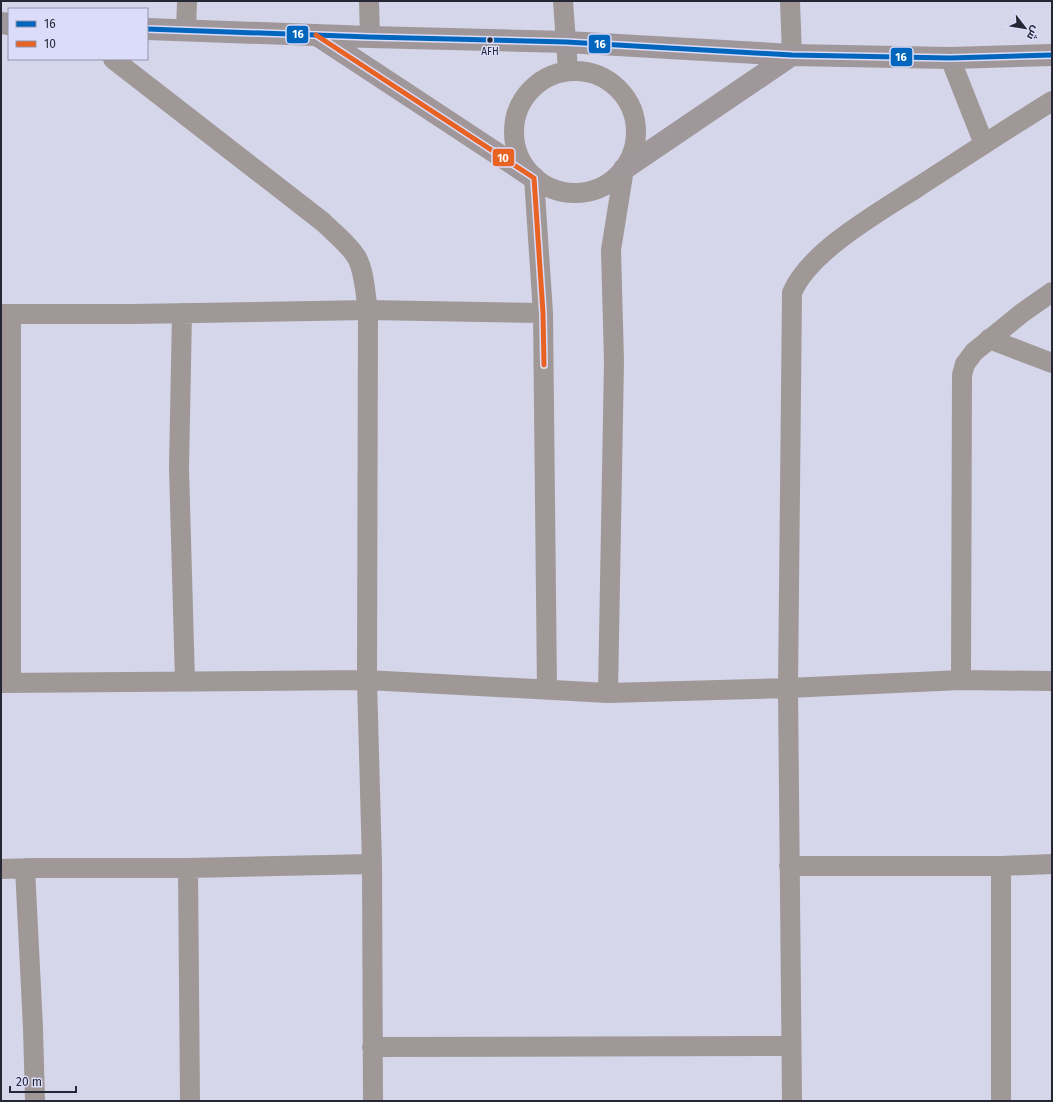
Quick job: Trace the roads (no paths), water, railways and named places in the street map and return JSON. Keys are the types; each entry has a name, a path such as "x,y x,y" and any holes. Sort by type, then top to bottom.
{"street":[{"path":"186,31 187,1"},
{"path":"370,1 370,37"},
{"path":"563,1 568,70"},
{"path":"790,1 792,55"},
{"path":"148,29 566,42 792,55 950,58 1052,55"},
{"path":"316,34 551,189 571,194 591,191 609,183 624,169 792,55"},
{"path":"950,58 984,144"},
{"path":"114,60 323,222 357,259 362,275 368,310 367,680 372,864 373,1101"},
{"path":"547,689 543,313 534,178 522,163 514,144 514,124 520,104 531,88 548,76 568,70 588,71 607,79 623,92 633,110 637,130 634,150 624,169 611,250 614,362 608,693"},
{"path":"792,1101 790,1046 788,688 792,293 796,284 817,258 848,233 1052,101"},
{"path":"961,680 962,375 965,364 974,352 1022,313 1052,292"},
{"path":"543,313 368,310 6,314 6,683 367,680 608,693 788,688 961,680 1052,681"},
{"path":"182,313 179,468 185,682"},
{"path":"989,339 1052,363"},
{"path":"1,869 188,868 372,864"},
{"path":"790,866 1001,866 1052,864"},
{"path":"1001,866 1001,1101"},
{"path":"25,868 35,1101"},
{"path":"188,868 190,1101"},
{"path":"372,1047 790,1046"}],"place":[{"name":"AFH","path":"490,40"}]}
